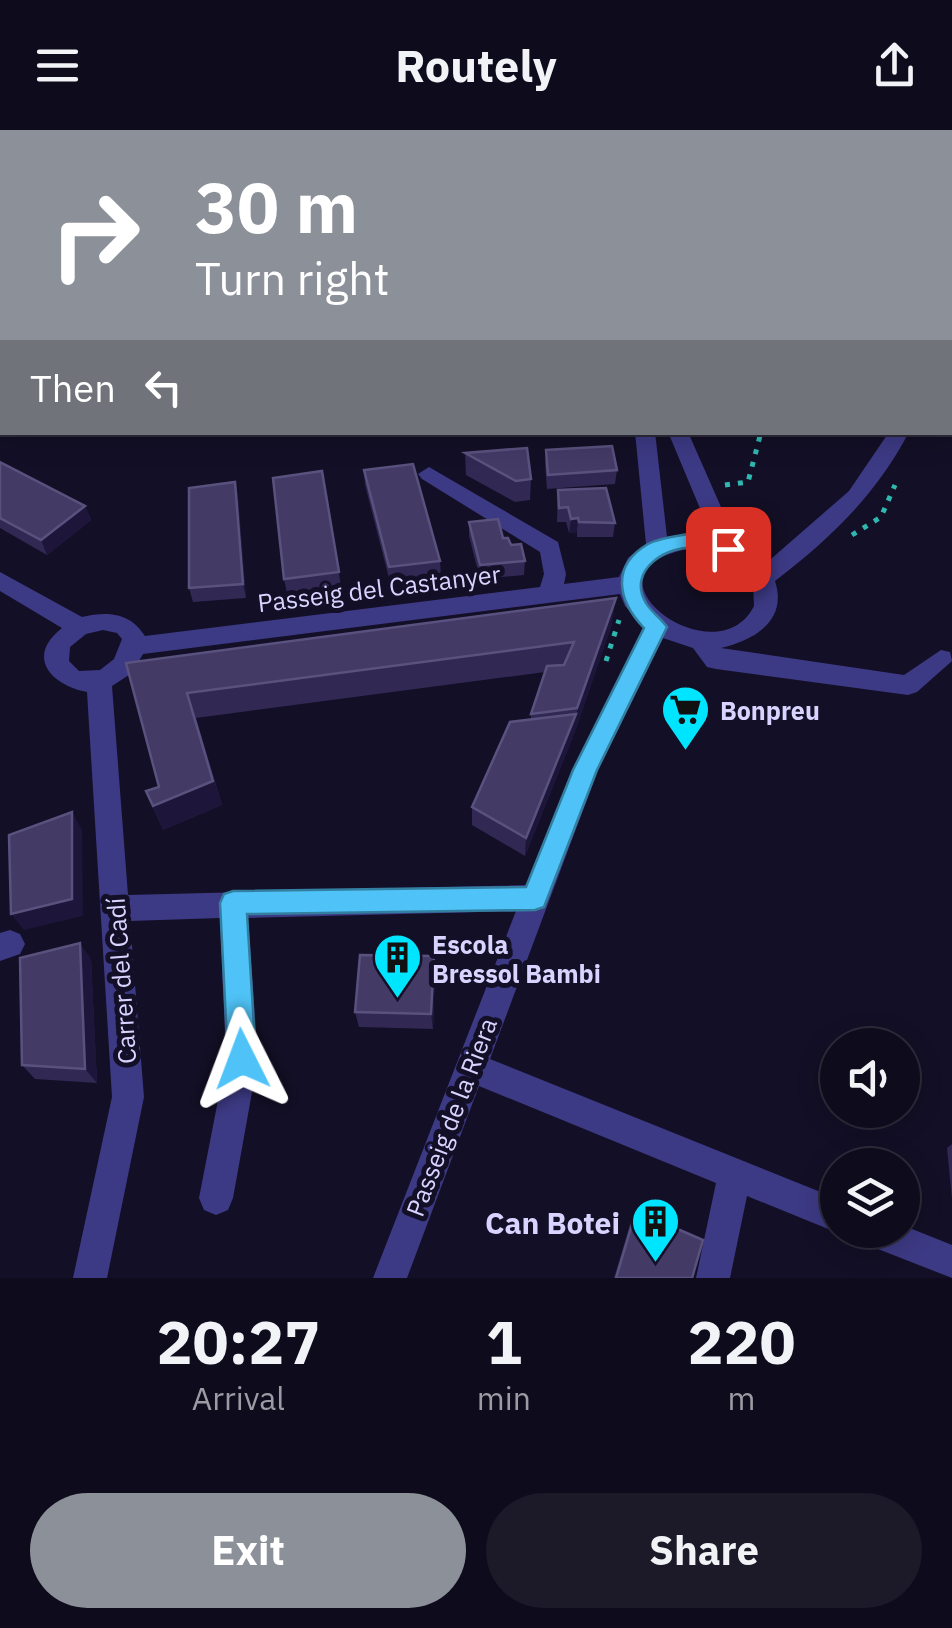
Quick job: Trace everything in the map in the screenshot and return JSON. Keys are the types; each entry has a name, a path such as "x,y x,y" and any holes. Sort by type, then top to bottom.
{"street":[{"path":"645,435 657,548"},
{"path":"679,435 728,549"},
{"path":"763,578 842,518 882,468 898,435"},
{"path":"429,474 550,548 556,574 549,594"},
{"path":"694,540 728,549 763,578 768,598 762,618 745,633 701,642 656,627 636,607 630,584 638,563 657,548 694,540"},
{"path":"0,580 79,626"},
{"name":"Passeig del Castanyer","path":"135,646 630,584"},
{"path":"103,621 118,623 129,630 135,646 125,667 99,680 72,679 56,664 59,643 79,626 103,621"},
{"name":"Passeig de la Riera","path":"390,1278 585,770 656,627"},
{"path":"701,642 716,660 908,685 941,659"},
{"name":"Carrer del Cadí","path":"90,1278 128,1097 99,680"},
{"path":"116,908 535,898"},
{"path":"216,1198 242,1059 233,903"},
{"path":"470,1067 820,1209"},
{"path":"714,1278 736,1174"},
{"path":"917,1248 952,1262"}],"path":[{"path":"702,488 748,482 760,435"},
{"path":"606,661 619,624 618,611"}],"building":[{"path":"612,446 617,470 548,475 546,450"},
{"path":"527,448 531,479 516,481 465,453"},
{"path":"0,462 85,506 41,540 0,518"},
{"path":"413,464 440,561 389,567 364,470"},
{"path":"322,471 339,572 284,579 273,478"},
{"path":"235,482 243,584 189,588 189,488"},
{"path":"606,488 615,523 579,522 578,518 571,519 568,507 559,508 558,490"},
{"path":"498,519 503,538 508,538 511,545 521,544 525,561 480,565 469,522"},
{"path":"616,598 577,708 531,714 547,666 564,665 574,642 187,693 213,781 153,806 146,791 159,787 126,663"},
{"path":"576,714 526,838 472,807 510,722"},
{"path":"72,812 72,899 11,914 9,835"},
{"path":"80,943 85,1069 22,1065 20,958"},
{"name":"Escola Bressol Bambi","path":"360,955 434,956 431,1014 355,1012"},
{"name":"Can Botei","path":"636,1211 703,1240 692,1278 616,1278"}],"place":[{"name":"Bonpreu","path":"685,752"},
{"name":"Escola Bressol Bambi","path":"397,1000"},
{"name":"Can Botei","path":"655,1264"}],"route":[{"path":"242,1059 233,903 535,898 585,770 656,627 636,607 630,584 638,563 657,548 694,540 728,549"}]}
